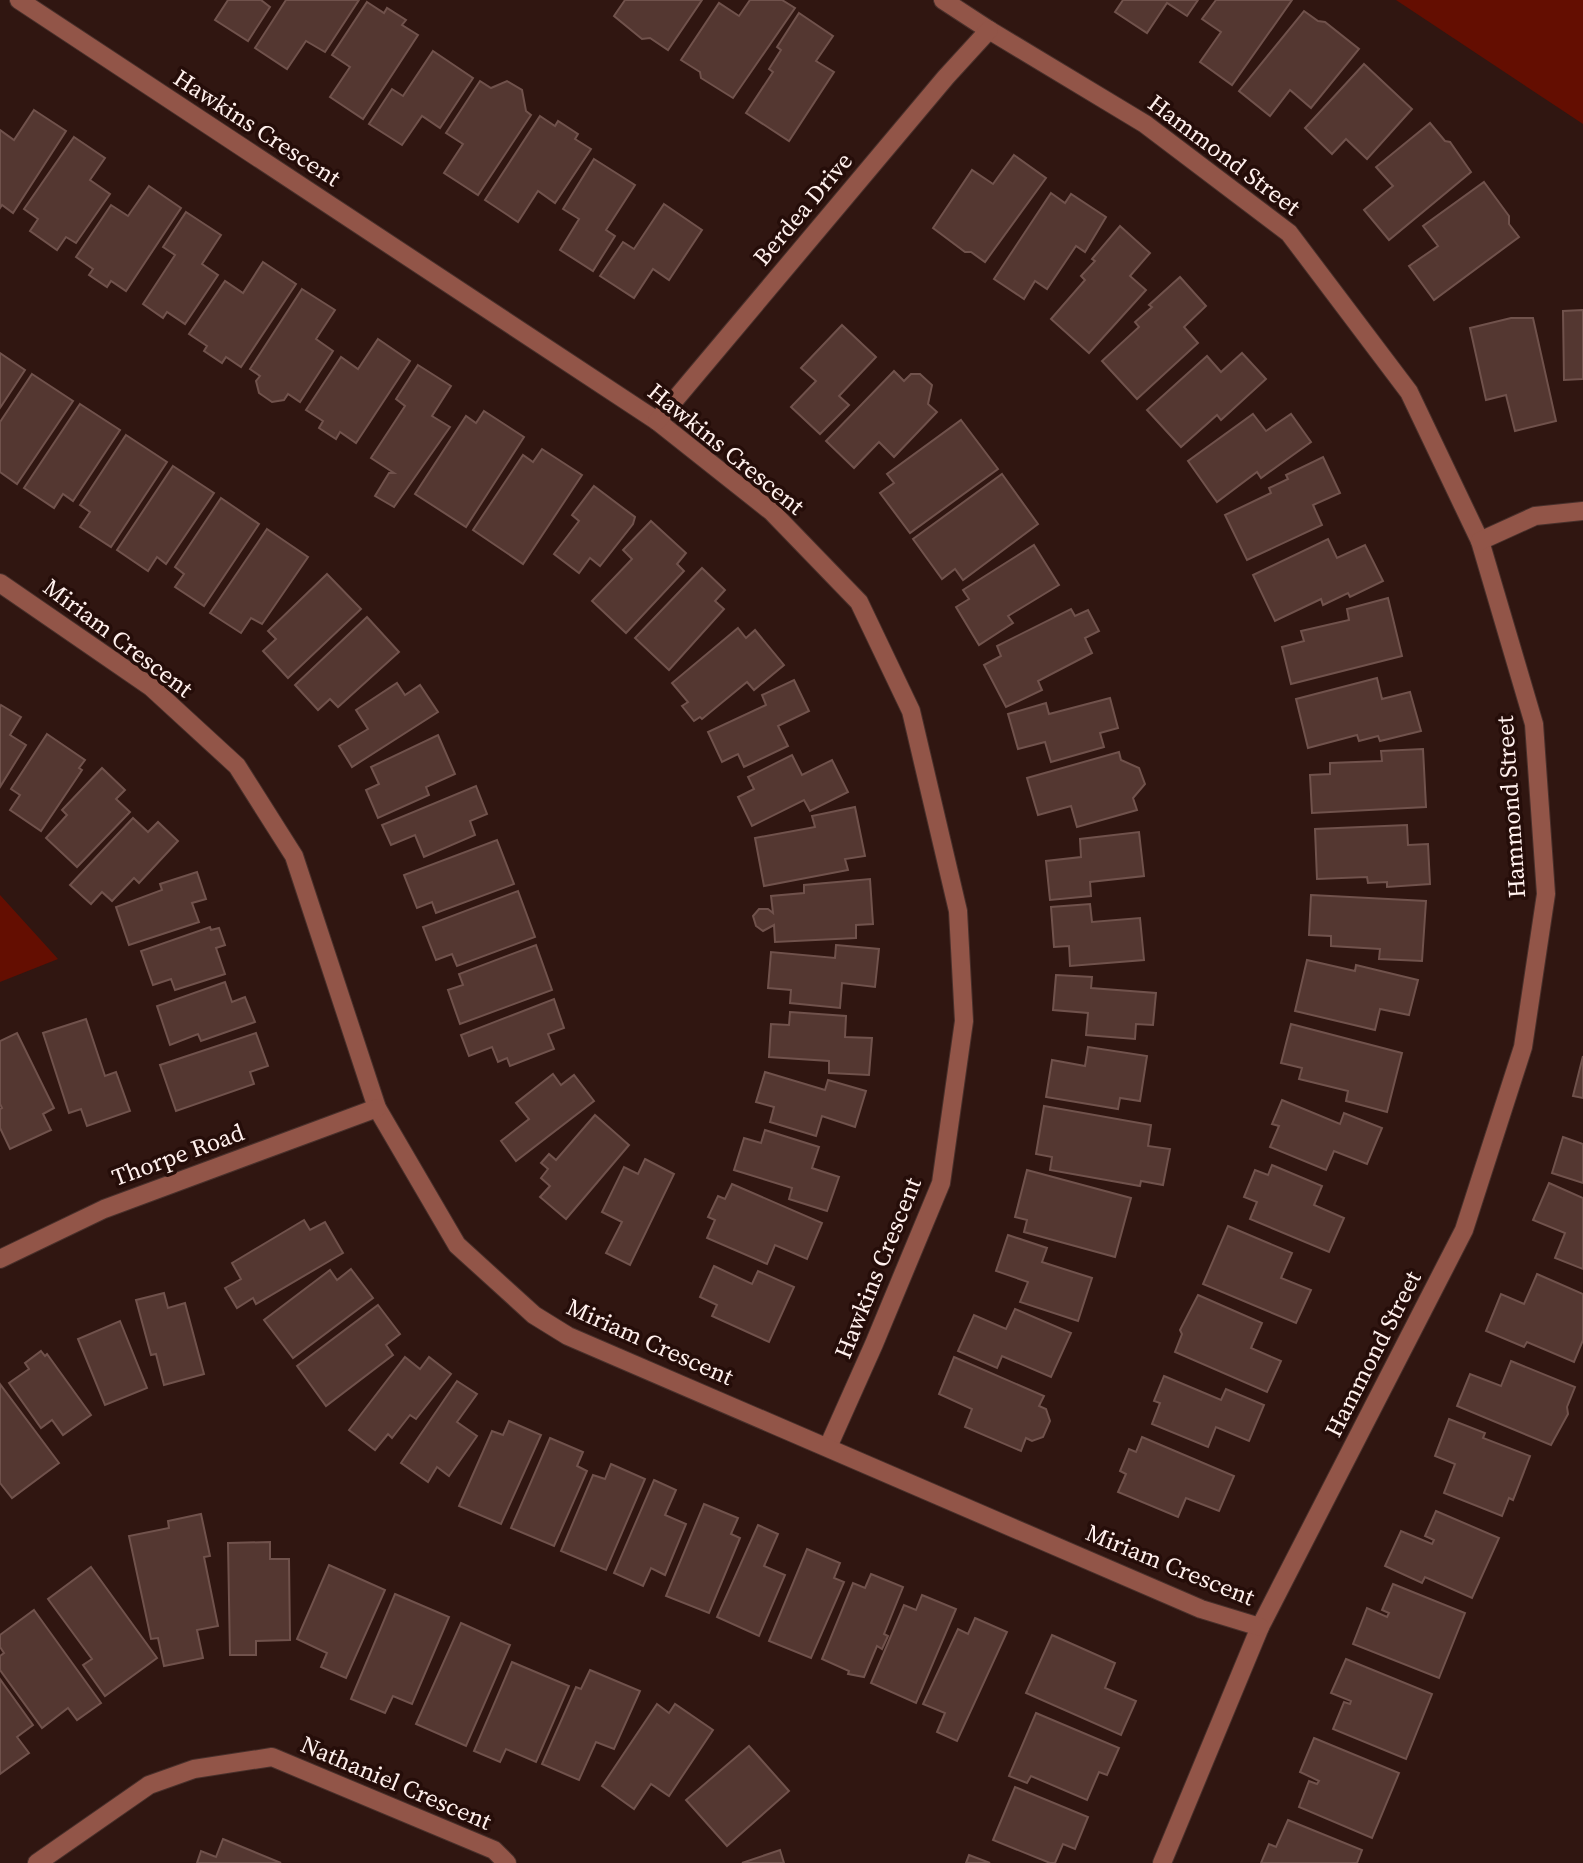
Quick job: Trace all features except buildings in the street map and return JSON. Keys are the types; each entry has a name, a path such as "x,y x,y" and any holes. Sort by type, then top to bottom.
{"street":[{"name":"Hawkins Crescent","path":"19,0 657,421 772,512 859,601 911,711 958,911 964,1021 941,1183 828,1447"},
{"name":"Hammond Street","path":"943,0 1145,124 1289,233 1409,392 1480,541 1534,724 1546,894 1523,1047 1464,1230 1260,1627 1161,1863"},
{"name":"Berdea Drive","path":"657,421 946,77 989,30"},
{"path":"1480,541 1535,516 1583,511"},
{"name":"Miriam Crescent","path":"0,583 151,687 237,766 294,856 377,1108 457,1245 534,1315 568,1336 1201,1609 1260,1627"},
{"name":"Thorpe Road","path":"0,1259 104,1209 377,1108"},
{"name":"Nathaniel Crescent","path":"37,1863 149,1785 194,1769 272,1757 494,1850 507,1863"}],"shaded area":[{"path":"1396,0 1583,0 1583,124"},
{"path":"0,895 58,959 0,982"}]}
